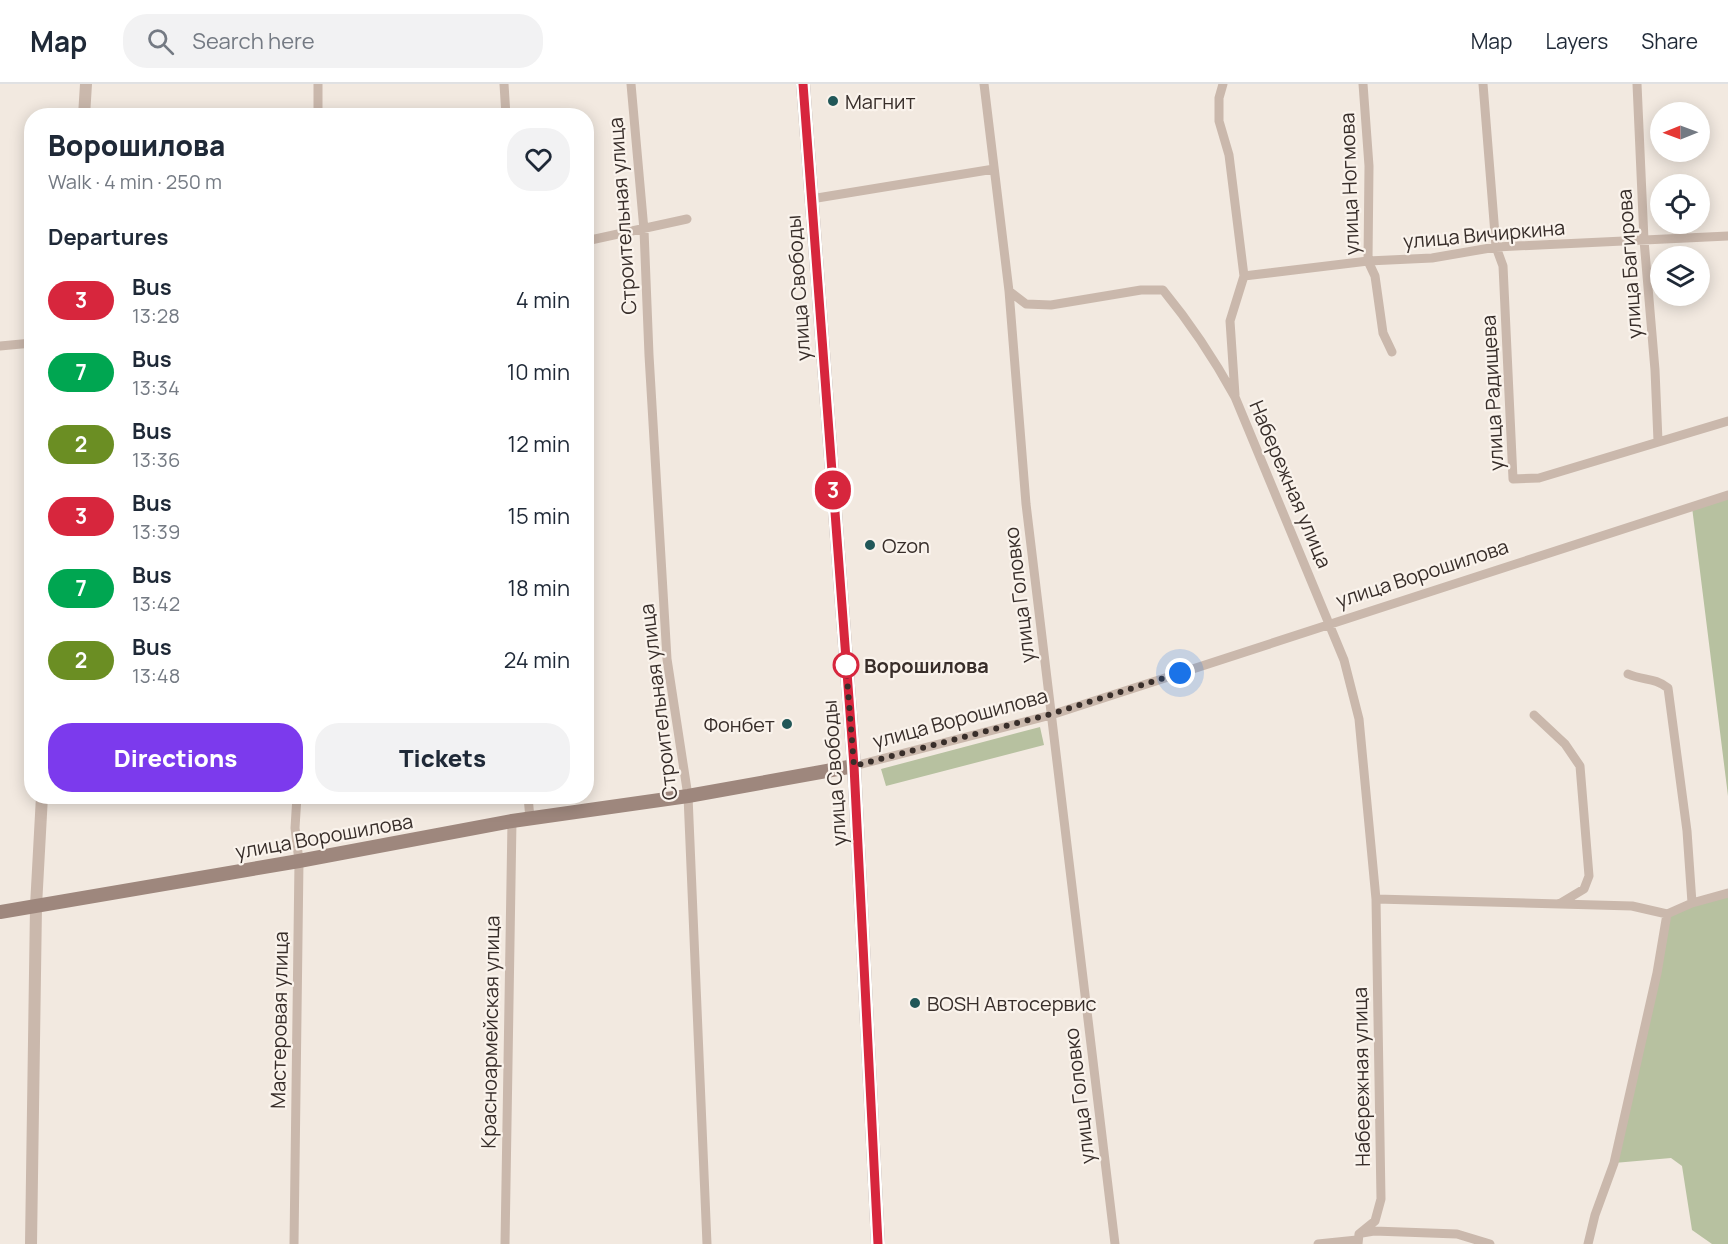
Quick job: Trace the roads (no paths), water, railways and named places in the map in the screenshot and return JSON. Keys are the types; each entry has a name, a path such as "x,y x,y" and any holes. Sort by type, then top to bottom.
{"main road":[{"name":"улица Свободы","path":"803,84 854,766 878,1244"},
{"name":"улица Ворошилова","path":"0,912 299,861 512,821 688,796 854,766"}],"street":[{"path":"84,108 86,84"},
{"path":"318,84 318,108"},
{"path":"504,84 506,108"},
{"name":"Строительная улица","path":"631,84 644,230 648,355 667,660 688,796 706,1244"},
{"name":"улица Головко","path":"984,84 1009,291 1026,504 1115,1244"},
{"name":"Набережная улица","path":"1223,84 1218,112 1228,155 1244,276 1230,321 1235,397"},
{"name":"улица Ногмова","path":"1363,84 1369,166 1368,261 1375,276 1383,333 1392,352"},
{"name":"улица Радищева","path":"1483,84 1496,247 1503,266 1513,479 1539,478 1728,421"},
{"name":"улица Багирова","path":"1636,84 1658,441"},
{"path":"811,200 994,169"},
{"path":"594,239 687,219"},
{"name":"улица Вичиркина","path":"1244,276 1368,261 1431,258 1496,247 1728,236"},
{"name":"Набережная улица","path":"1009,291 1026,304 1051,305 1141,290 1163,290 1189,321 1235,397 1344,660 1359,719 1376,899 1382,1199 1375,1221 1358,1239"},
{"path":"0,346 24,344"},
{"name":"улица Ворошилова","path":"854,766 1051,714 1728,495"},
{"path":"1628,674 1640,680 1658,680 1668,688 1687,831 1692,903"},
{"path":"1534,715 1565,744 1580,766 1589,876 1584,889 1559,904"},
{"path":"31,1244 36,906 42,804"},
{"name":"Мастеровая улица","path":"294,1244 299,861 297,804"},
{"path":"529,804 530,819"},
{"name":"Красноармейская улица","path":"505,1244 512,821"},
{"path":"1376,899 1632,906 1667,914 1692,903 1728,894"},
{"path":"1588,1244 1594,1215 1614,1162 1657,973 1667,914"},
{"path":"1318,1244 1358,1239 1374,1231 1457,1234 1490,1244"}],"place":[{"name":"Магнит","path":"833,101"},
{"name":"Ozon","path":"870,545"},
{"name":"Ворошилова","path":"846,665"},
{"name":"Фонбет","path":"787,724"},
{"name":"BOSH Автосервис","path":"915,1003"}]}
